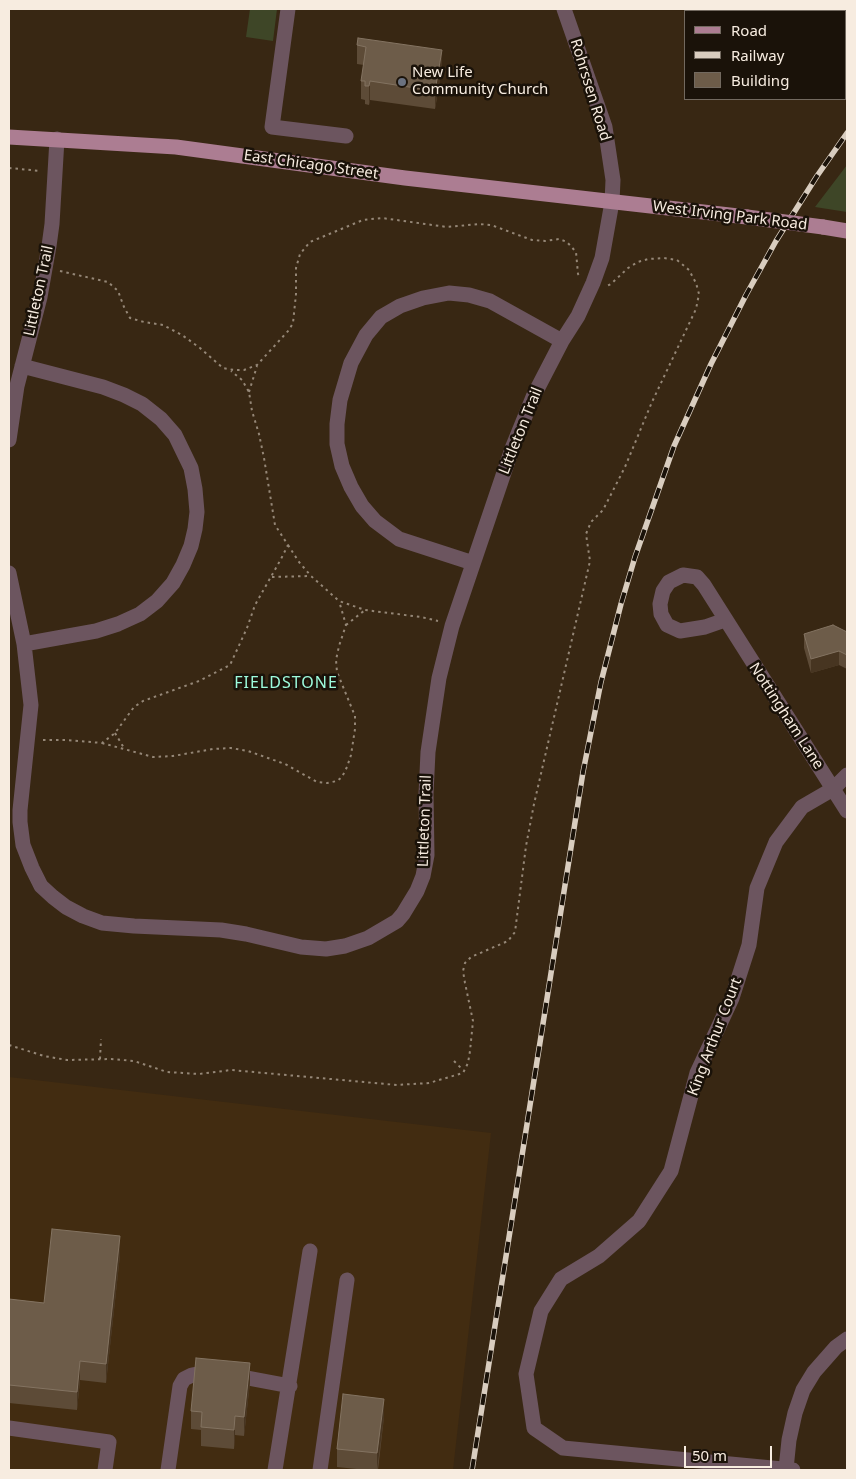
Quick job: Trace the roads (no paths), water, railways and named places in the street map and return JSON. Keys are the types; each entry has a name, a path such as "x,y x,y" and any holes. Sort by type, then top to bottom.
{"main road":[{"name":"East Chicago Street","path":"9,137 185,148 405,178 612,202"},
{"name":"West Irving Park Road","path":"612,202 747,217 847,231"}],"street":[{"path":"288,9 272,127 346,136"},
{"name":"Rohrssen Road","path":"564,9 604,127 613,180 612,202"},
{"name":"Littleton Trail","path":"9,440 14,403 40,297 49,246 57,139"},
{"name":"Littleton Trail","path":"9,573 24,644 30,706 20,822 23,845 41,886 53,897 66,908 82,916 108,924 221,930 301,947 326,949 346,946 368,938 397,921 417,891 423,876 427,855 426,794 428,752 439,678 452,626 513,446 533,396 562,341 578,316 593,283 602,258 612,202"},
{"path":"473,562 399,538 374,520 362,506 342,466 337,444 340,400 350,363 366,335 381,317 400,306 423,298 449,293 469,295 490,302 562,341"},
{"path":"22,366 103,387 124,395 142,404 161,419 175,435 191,468 197,512 196,529 191,546 173,583 157,601 140,614 96,631 24,644"},
{"name":"Nottingham Lane","path":"725,620 706,627 680,632 667,625 662,614 660,604 663,591 669,582 683,575 697,577 704,585 847,811"},
{"name":"King Arthur Court","path":"790,1470 563,1448 534,1428 526,1374 541,1311 561,1279 599,1256 639,1221 671,1171 697,1074 735,988 749,945 757,888 772,851 776,842 802,807 833,789 847,774"},
{"path":"275,1470 290,1386 310,1251"},
{"path":"320,1470 347,1280"},
{"path":"790,1470 789,1440 795,1413 803,1390 814,1372 836,1347 847,1339"},
{"path":"168,1470 180,1386 184,1379 207,1372 221,1372 290,1386"},
{"path":"9,1428 109,1442 105,1470"}],"railway":[{"path":"472,1470 583,772 601,682 621,604 635,557 674,446 711,364 776,241 847,133"}],"place":[{"name":"New Life Community Church","path":"402,82"}],"district":[{"name":"FIELDSTONE","path":"286,683"}]}
